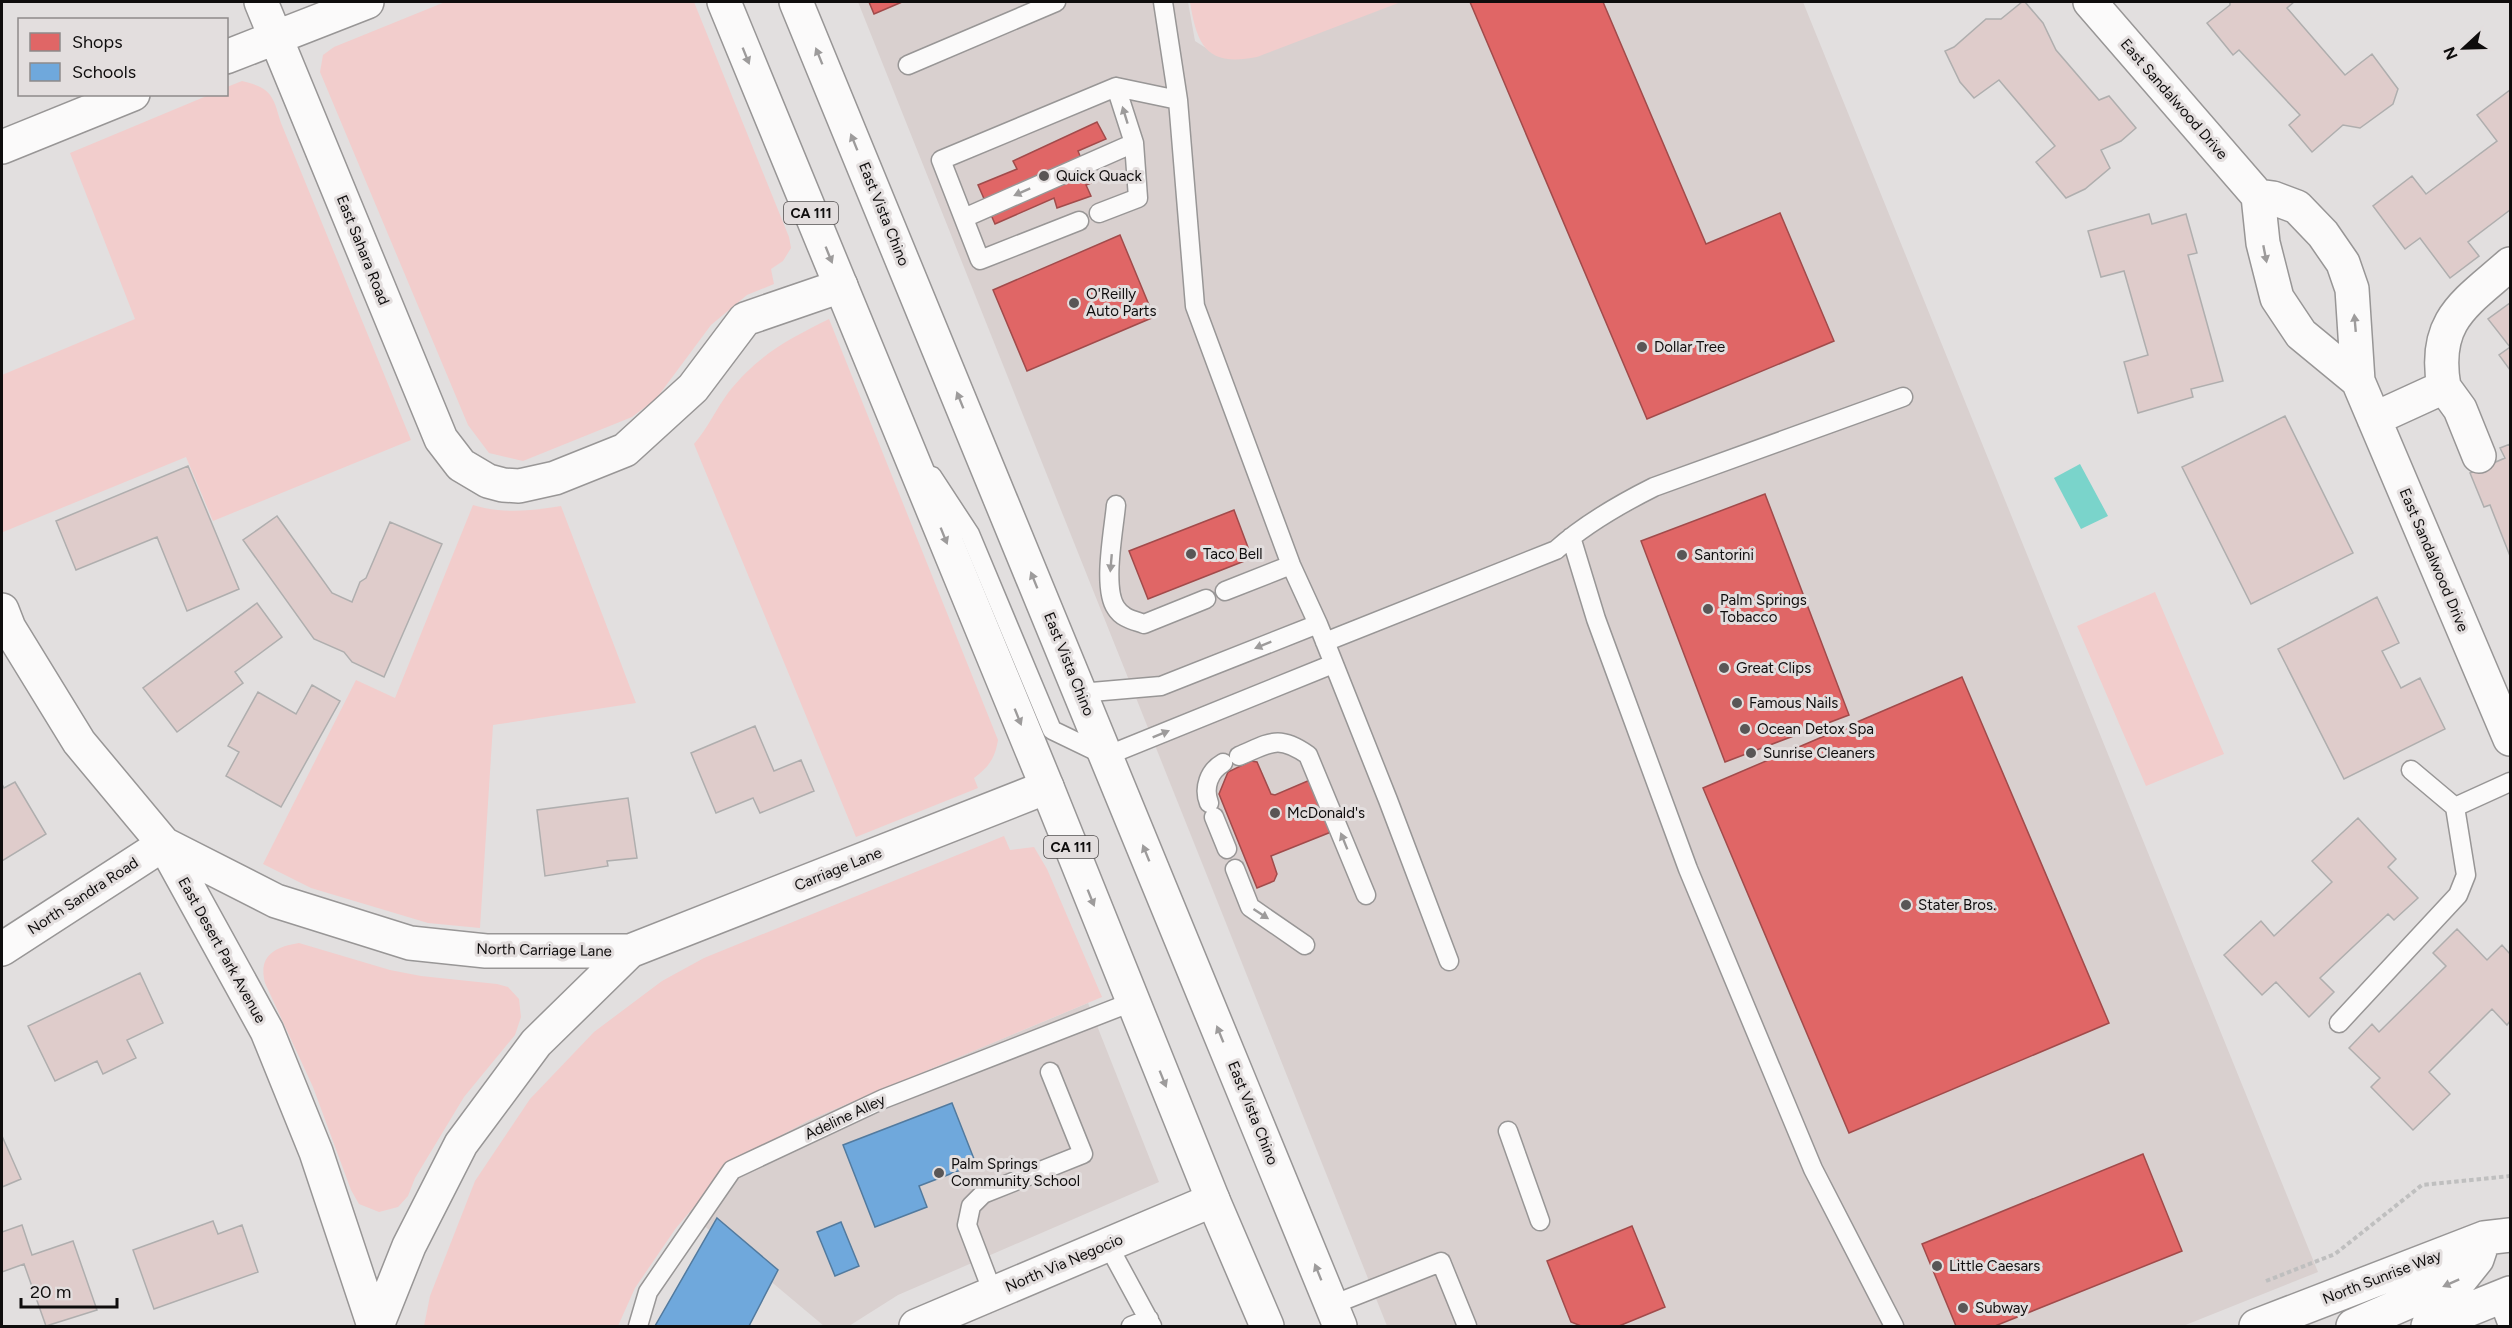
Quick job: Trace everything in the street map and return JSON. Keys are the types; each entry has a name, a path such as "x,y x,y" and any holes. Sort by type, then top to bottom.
{"street":[{"name":"East Sahara Road","path":"261,2 441,439 462,465 488,481 503,485 537,483 625,450 693,388 745,319 841,286"},
{"path":"228,56 367,2"},
{"name":"CA 111","path":"724,2 1047,787 1213,1200 1267,1326"},
{"name":"East Vista Chino","path":"796,2 1336,1316"},
{"name":"East Sandalwood Drive","path":"2090,2 2258,196 2265,253 2277,298 2301,334 2358,381"},
{"path":"2,147 128,96"},
{"name":"East Sandalwood Drive","path":"2258,196 2273,198 2297,207 2323,234 2343,263 2352,289 2358,381 2511,739"},
{"path":"2479,456 2460,409 2444,387 2440,364 2442,345 2452,319 2467,302 2511,264"},
{"path":"2374,419 2444,387"},
{"name":"East Desert Park Avenue","path":"2,610 9,628 79,742 164,844 267,1031 316,1152 376,1326"},
{"name":"Carriage Lane","path":"630,951 1047,787"},
{"name":"North Sandra Road","path":"2,949 164,844"},
{"name":"North Carriage Lane","path":"164,844 276,902 410,943 486,951 630,951"},
{"name":"North Carriage Lane","path":"376,1326 409,1246 461,1144 536,1043 630,951"},
{"name":"North Via Negocio","path":"916,1326 1213,1200"},
{"path":"2353,1326 2461,1279 2497,1236"},
{"name":"North Sunrise Way","path":"2256,1326 2497,1236"},
{"path":"2428,1326 2506,1306"}],"lane":[{"path":"908,65 1056,2"},
{"path":"1164,2 1178,100 1195,306 1291,565 1318,624 1449,961"},
{"path":"1079,221 980,260 941,160 1116,87 1178,100"},
{"path":"1099,213 1138,198 1134,143 1116,87"},
{"path":"964,218 1134,143"},
{"path":"1325,642 1556,550 1571,537 1631,498 1678,476 1903,397"},
{"path":"898,424 970,534 1052,730 1106,756 1333,664"},
{"path":"1116,505 1109,588 1114,607 1124,616 1144,624 1206,599"},
{"path":"1571,537 1596,619 1693,879 1813,1169 1894,1326"},
{"path":"1225,591 1291,565"},
{"path":"1080,693 1161,686 1318,624"},
{"path":"1227,849 1206,797 1208,777 1231,759 1273,742 1292,744 1308,755 1366,895"},
{"path":"2339,1023 2458,895 2466,875 2455,807 2411,770"},
{"path":"2455,807 2511,782"},
{"path":"1235,869 1250,907 1305,945"},
{"name":"Adeline Alley","path":"638,1326 648,1292 732,1170 883,1099 1132,1002"},
{"path":"993,1293 967,1225 971,1206 983,1194 1083,1154 1050,1072"},
{"path":"1508,1131 1540,1221"},
{"path":"1108,1245 1150,1323 1131,1326"},
{"path":"1336,1316 1441,1262 1467,1326"}],"path":[{"path":"2266,1281 2335,1254 2422,1185 2511,1176"}],"shaded area":[{"path":"445,2 694,2 789,237 791,248 783,261 771,269 774,284 747,295 711,325 656,399 632,417 523,461 489,453 468,425 320,72 323,55 334,47"},
{"path":"858,2 1188,2 1195,41 1220,57 1367,2 1803,2 2318,1272 2183,1326 1387,1326"},
{"path":"1190,2 1401,2 1257,57 1226,59 1207,50 1201,41 1196,31"},
{"path":"242,81 260,87 270,94 411,440 213,521 186,457 3,532 2,375 135,319 70,153 207,96 228,96 228,87"},
{"path":"829,319 998,740 990,762 974,778 978,788 856,837 694,444 728,393 751,368 786,342"},
{"path":"473,505 495,510 517,511 561,506 636,703 493,725 480,928 428,923 311,888 263,864 356,680 395,698"},
{"path":"2155,592 2224,754 2146,786 2077,626"},
{"path":"1004,836 1010,850 1034,847 1047,869 1102,997 809,1120 731,1163 676,1228 635,1288 618,1326 424,1326 430,1296 475,1181 530,1099 594,1032 662,981 704,958"},
{"path":"299,943 390,970 421,976 497,984 508,987 519,999 521,1017 515,1035 464,1097 415,1178 408,1196 398,1207 379,1212 359,1204 351,1190 313,1087 265,983 264,966 270,954 282,947"},
{"name":"Palm Springs Community School","path":"1088,1003 1159,1182 898,1295 849,1326 824,1326 689,1213 731,1163 809,1120"}],"water":[{"path":"2080,464 2108,516 2081,529 2054,478"}],"building: Shops":[{"path":"869,2 902,2 874,14"},
{"path":"1470,2 1603,2 1706,244 1780,213 1834,341 1647,419"},
{"name":"Quick Quack","path":"1097,122 1106,139 1078,151 1091,183 1086,185 1091,196 1057,208 1054,198 995,224 978,185 1017,169 1013,161"},
{"name":"O'Reilly Auto Parts","path":"1120,235 1154,317 1027,371 993,290"},
{"path":"1765,494 1849,715 1725,762 1641,541"},
{"name":"Taco Bell","path":"1234,510 1252,558 1148,599 1129,551"},
{"name":"Stater Bros.","path":"1962,677 2109,1023 1849,1133 1703,788"},
{"name":"McDonald's","path":"1251,761 1257,762 1271,794 1275,795 1310,780 1331,832 1271,856 1277,874 1274,881 1257,888 1219,794 1228,772"},
{"path":"2143,1154 2182,1251 1995,1326 1956,1326 1922,1244"},
{"path":"1632,1226 1665,1307 1619,1326 1581,1326 1571,1322 1547,1261"}],"building: Schools":[{"path":"952,1103 976,1164 919,1186 927,1207 875,1227 843,1145"},
{"path":"717,1218 778,1270 749,1326 655,1326"},
{"path":"841,1222 859,1266 835,1276 817,1232"}],"building: Other":[{"path":"2025,2 2043,23 2056,50 2099,100 2109,96 2136,128 2121,141 2101,150 2110,168 2085,189 2066,198 2036,162 2055,146 1999,80 1974,98 1960,82 1945,51 1954,47 1986,19 2001,19"},
{"path":"2230,2 2294,2 2287,8 2345,75 2372,54 2398,89 2393,104 2360,128 2343,125 2312,152 2289,125 2300,115 2239,50 2233,55 2207,23 2230,5"},
{"path":"2510,90 2510,210 2468,242 2479,256 2450,278 2420,238 2405,249 2373,206 2412,176 2426,194 2497,141 2477,115"},
{"path":"2149,214 2152,224 2186,214 2197,253 2188,255 2223,381 2191,389 2193,397 2138,413 2124,362 2148,355 2124,271 2101,277 2088,231"},
{"path":"2510,303 2510,347 2488,319"},
{"path":"2510,347 2510,370 2499,355"},
{"path":"2285,416 2353,553 2251,604 2182,467"},
{"path":"2510,444 2510,556 2490,505 2484,507 2470,473 2505,458 2500,448"},
{"path":"188,466 239,589 187,611 157,537 76,570 56,521"},
{"path":"277,516 332,593 352,602 360,582 366,578 390,522 442,544 384,677 352,662 344,652 314,639 243,540"},
{"path":"2377,597 2399,643 2382,651 2401,688 2420,678 2445,729 2344,779 2278,649"},
{"path":"257,603 282,637 235,672 243,683 177,732 143,688"},
{"path":"312,685 340,701 281,807 226,776 239,752 228,746 258,692 296,714"},
{"path":"755,726 774,771 801,760 814,791 760,813 753,798 716,813 691,753"},
{"path":"15,782 46,834 2,861 2,784 4,788"},
{"path":"628,798 637,858 607,861 608,866 545,876 537,810"},
{"path":"2358,818 2396,859 2388,867 2418,898 2394,920 2388,914 2320,978 2334,992 2309,1017 2276,982 2262,995 2224,955 2261,921 2274,936 2332,882 2312,861"},
{"path":"2457,929 2487,960 2502,945 2510,954 2510,1021 2507,1025 2492,1009 2429,1072 2450,1094 2413,1130 2371,1087 2380,1078 2349,1048 2372,1024 2379,1032 2446,966 2433,953"},
{"path":"140,973 163,1023 127,1040 136,1058 103,1074 97,1061 55,1081 28,1026"},
{"path":"2,1136 21,1179 2,1187"},
{"path":"213,1221 218,1234 242,1225 258,1272 154,1309 133,1250"},
{"path":"22,1225 32,1255 73,1241 97,1310 46,1326 24,1264 2,1272 2,1232"}],"place":[{"name":"Quick Quack","path":"1044,176"},
{"name":"O'Reilly Auto Parts","path":"1074,303"},
{"name":"Dollar Tree","path":"1642,347"},
{"name":"Taco Bell","path":"1191,554"},
{"name":"Santorini","path":"1682,555"},
{"name":"Palm Springs Tobacco","path":"1708,609"},
{"name":"Great Clips","path":"1724,668"},
{"name":"Famous Nails","path":"1737,703"},
{"name":"Ocean Detox Spa","path":"1745,729"},
{"name":"Sunrise Cleaners","path":"1751,753"},
{"name":"McDonald's","path":"1275,813"},
{"name":"Stater Bros.","path":"1906,905"},
{"name":"Palm Springs Community School","path":"939,1173"},
{"name":"Little Caesars","path":"1937,1266"},
{"name":"Subway","path":"1963,1308"}]}
